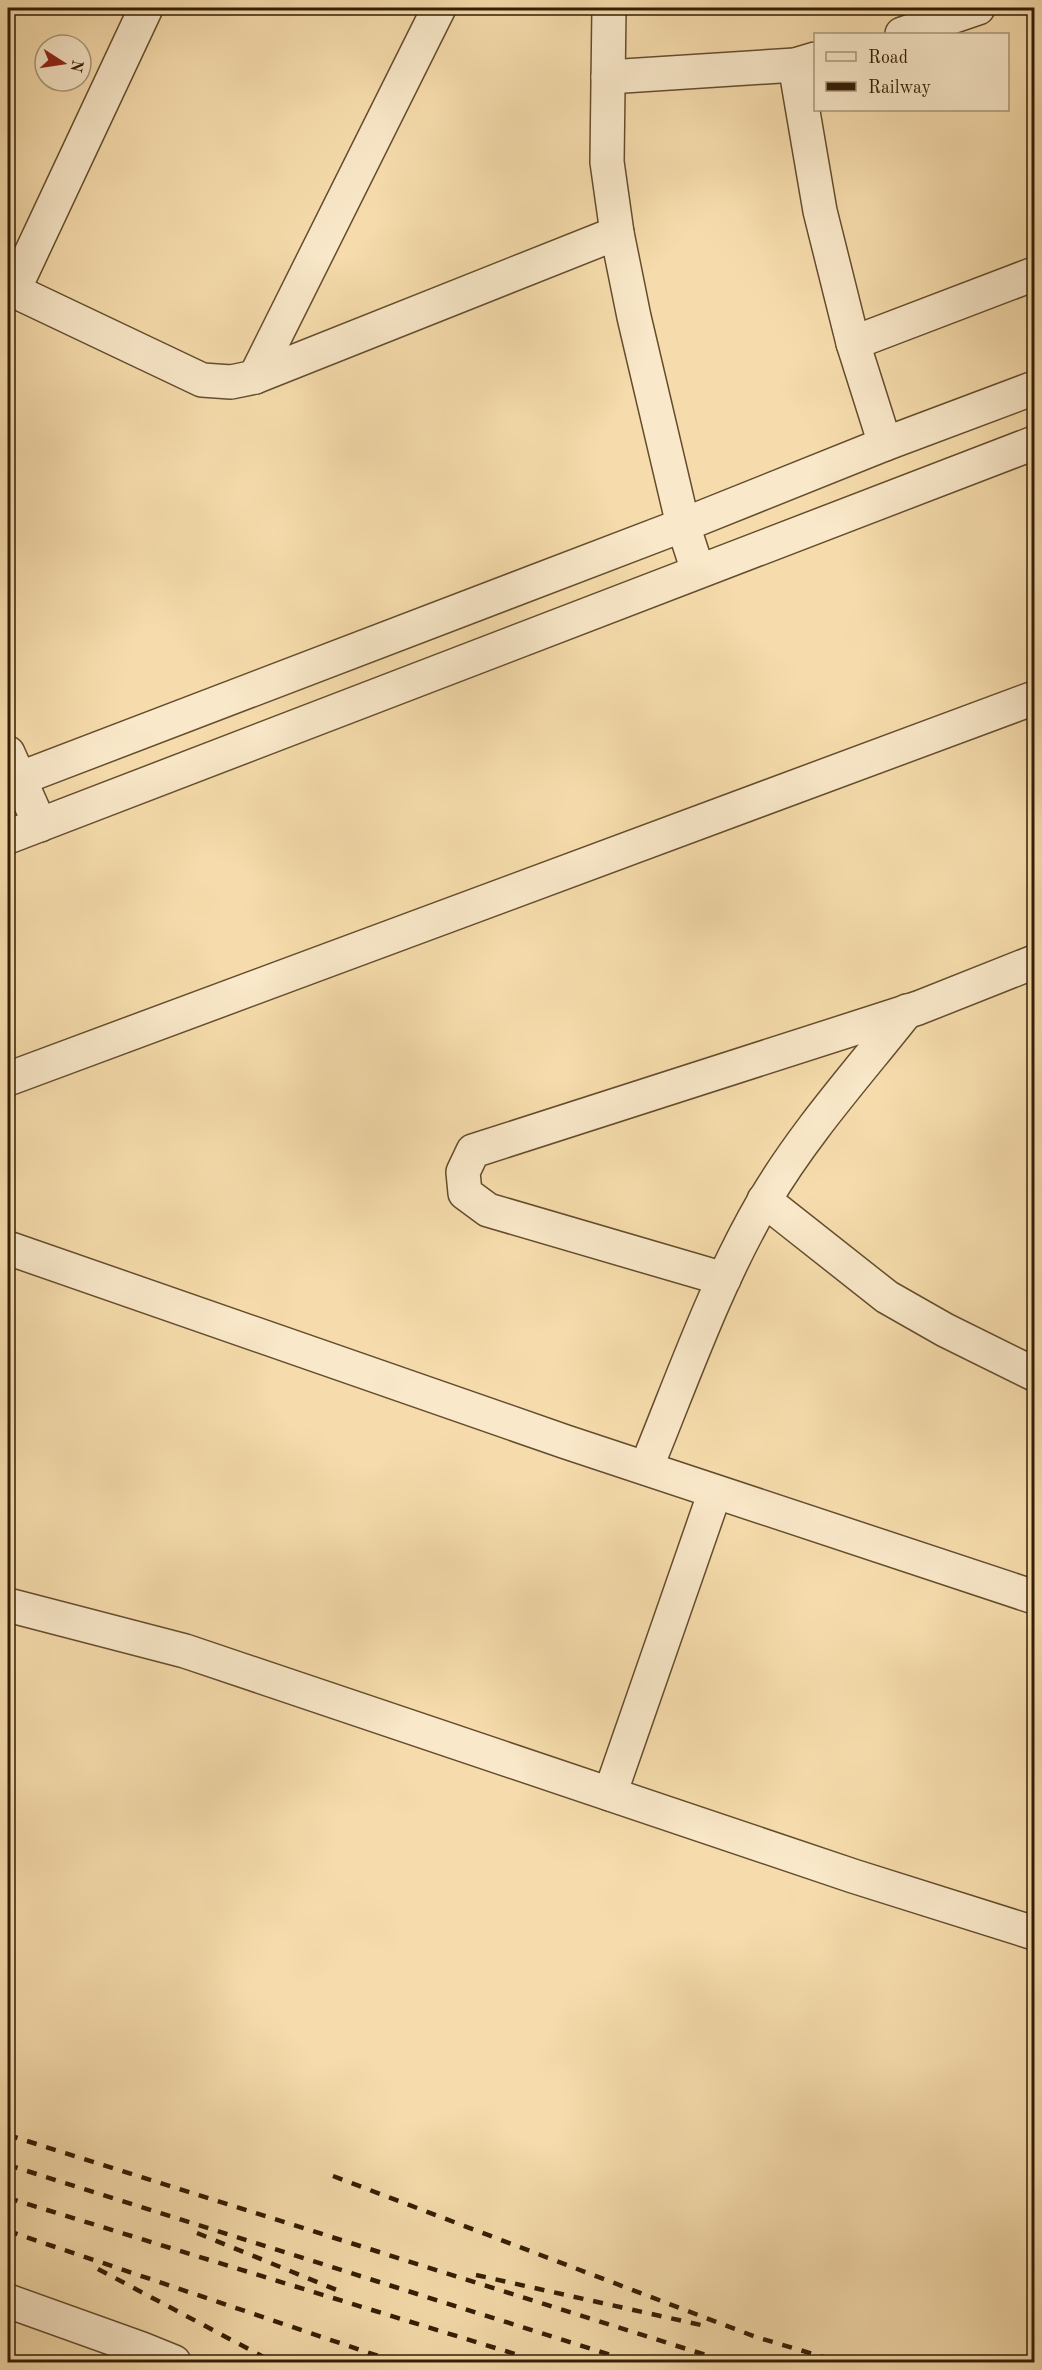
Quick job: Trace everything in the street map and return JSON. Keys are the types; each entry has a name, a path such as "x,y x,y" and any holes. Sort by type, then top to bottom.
{"street":[{"path":"146,8 18,281 18,287 25,297 202,380 231,382 255,377 617,233"},
{"path":"255,377 439,8"},
{"path":"609,8 607,162 617,233 634,317 683,525 698,571"},
{"path":"899,8 900,33"},
{"path":"903,33 978,8"},
{"path":"608,77 805,62 820,212 853,343 885,444"},
{"path":"853,343 1035,274"},
{"path":"40,825 12,771 683,525 885,444 1035,388"},
{"path":"8,837 1035,443"},
{"path":"8,1079 1035,698"},
{"path":"724,1279 488,1210 465,1193 463,1172 473,1151 907,1011 1035,962"},
{"path":"646,1468 724,1279 764,1200 792,1157 907,1011"},
{"path":"764,1200 887,1298 945,1330 1035,1374"},
{"path":"8,1248 715,1492 1035,1597"},
{"path":"610,1794 715,1492"},
{"path":"8,1605 184,1651 842,1872 1035,1933"},
{"path":"8,2301 174,2362"}],"railway":[{"path":"8,2135 728,2362"},
{"path":"8,2165 633,2362"},
{"path":"333,2176 756,2337 840,2362"},
{"path":"8,2198 541,2362"},
{"path":"8,2231 396,2362"},
{"path":"197,2233 344,2293"},
{"path":"98,2269 273,2362"},
{"path":"476,2275 710,2327"}]}
